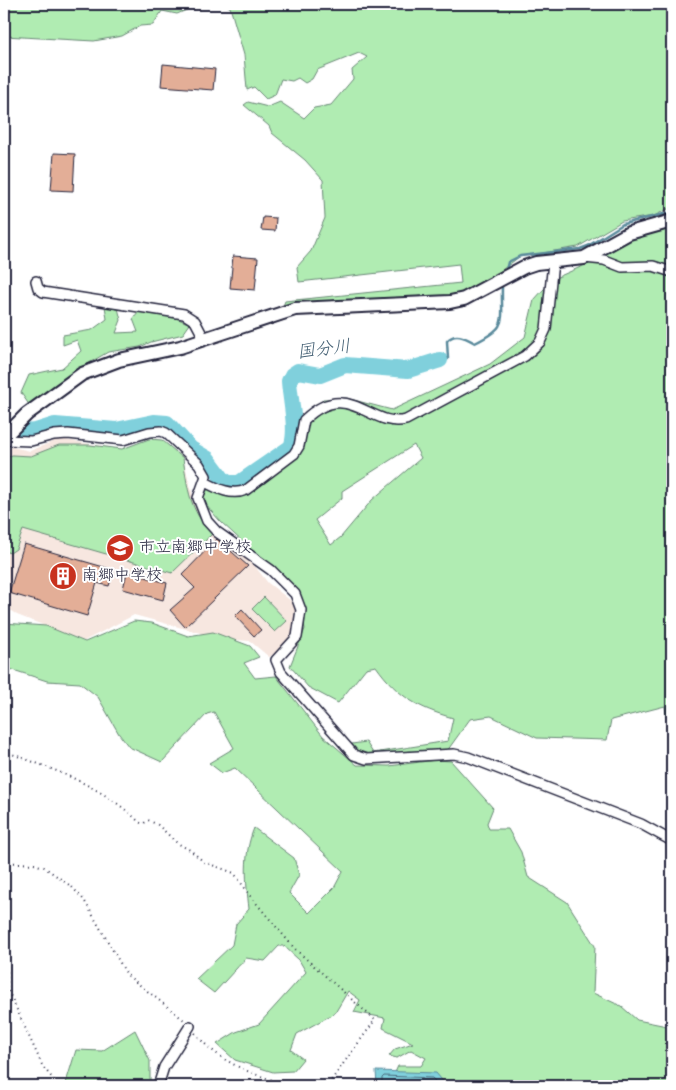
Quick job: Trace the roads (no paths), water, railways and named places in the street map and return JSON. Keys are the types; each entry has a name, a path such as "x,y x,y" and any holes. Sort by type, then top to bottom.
{"street":[{"path":"584,258 629,233 672,221"},
{"path":"4,438 27,414 82,374 120,360 206,340 296,309 450,302 464,299 524,267 584,258 604,260 622,267 652,266 672,272"},
{"path":"205,482 229,492 238,493 246,490 294,454 299,446 304,420 323,406 348,403 400,422 525,356 540,342 546,329 553,262"},
{"path":"36,281 38,288 43,292 184,314 195,321 206,340"},
{"path":"4,438 31,441 54,434 68,434 123,440 149,432 161,431 166,433 199,464 206,476 198,498 207,521 218,532 271,570 295,594 301,610 297,637 276,660 281,672 354,755 366,759 454,754 468,757 641,824 672,841"},
{"path":"158,1086 164,1067 190,1026"}],"water":[{"path":"376,1071 436,1073 447,1086 377,1086"}],"waterway":[{"name":"国分川","path":"506,270 508,262 520,256 580,249 623,224 672,212"},
{"name":"国分川","path":"440,360 445,361 448,359 447,341 453,336 461,336 475,343 498,327 502,316 502,287"},
{"name":"国分川","path":"14,433 36,431 55,425 116,430 154,422 167,423 191,449 208,459 223,479 228,483 239,483 291,447 294,424 289,381 292,375 298,371 320,375 345,365 408,370 440,360"}],"place":[{"name":"市立南郷中学校","path":"120,548"},
{"name":"南郷中学校","path":"63,576"}]}
